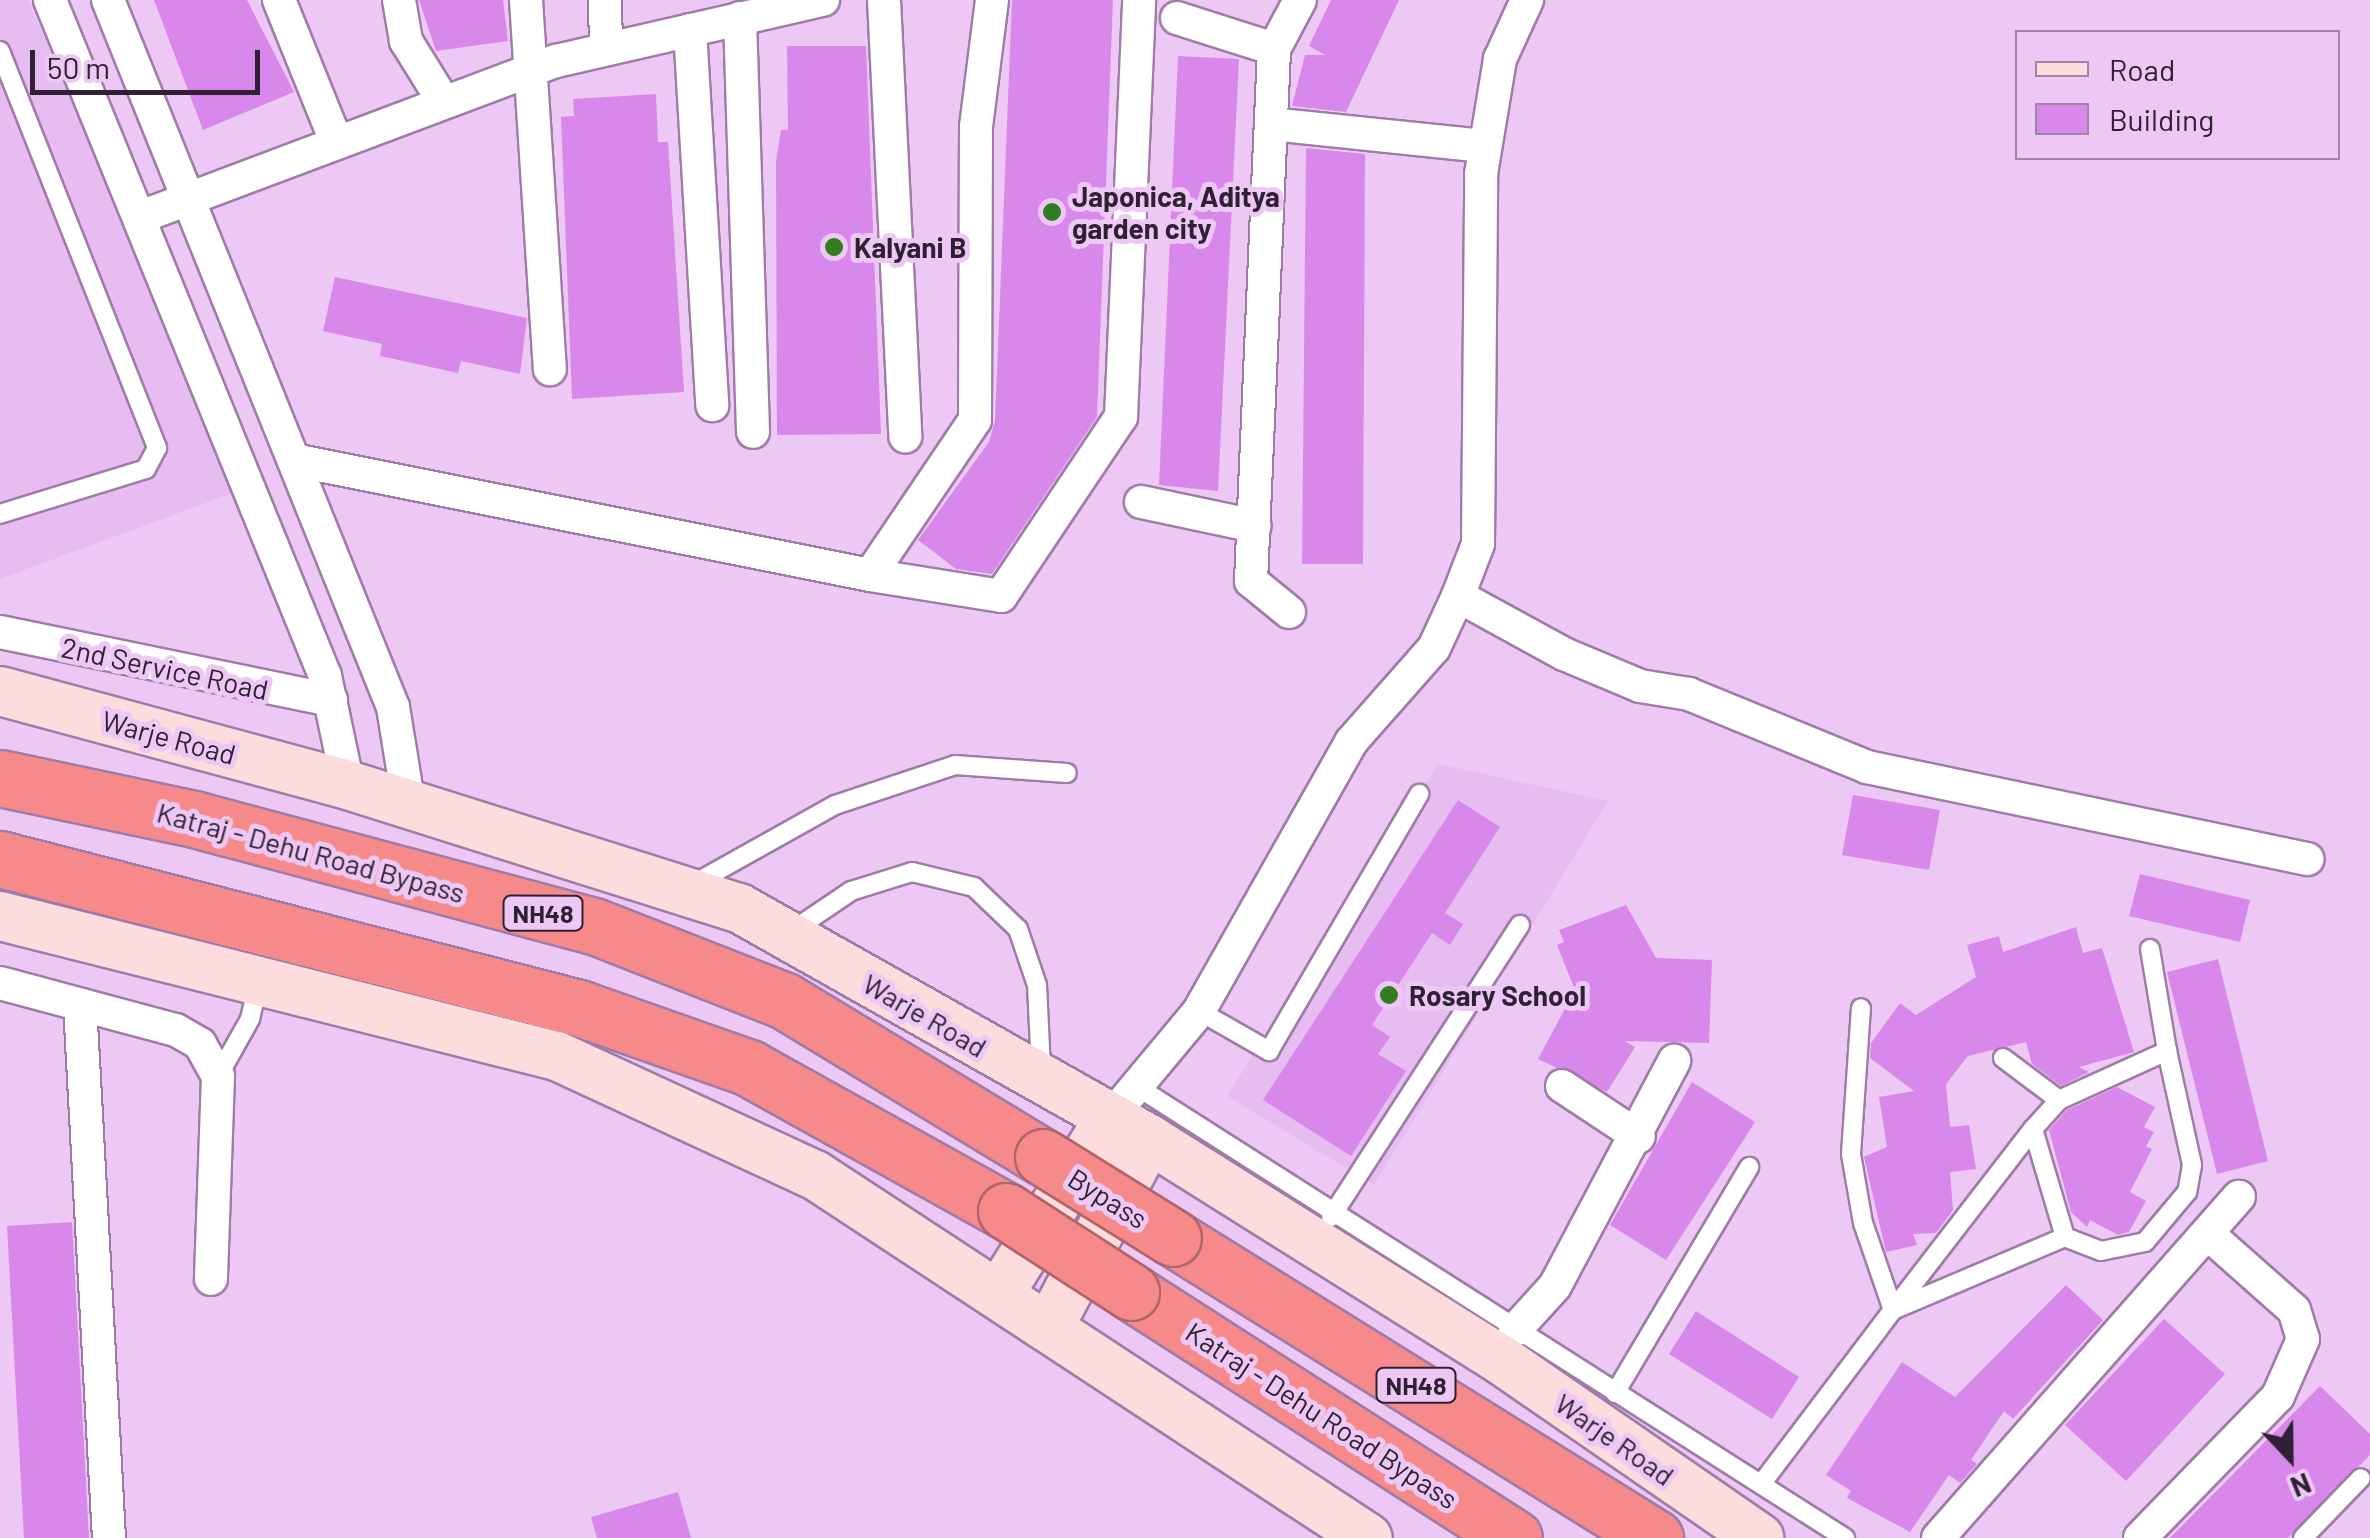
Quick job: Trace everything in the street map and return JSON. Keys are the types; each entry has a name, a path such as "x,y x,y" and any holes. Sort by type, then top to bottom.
{"highway":[{"name":"Katraj - Dehu Road Bypass","path":"0,778 194,820 594,926 786,1001 1043,1158"},
{"name":"Katraj - Dehu Road Bypass","path":"0,860 579,1008 749,1068 1006,1211 1514,1538"},
{"name":"Bypass","path":"1043,1158 1655,1538"}],"street":[{"path":"50,0 143,216 331,700 348,785"},
{"path":"108,0 190,202 311,463 393,707 409,806"},
{"path":"279,0 336,141"},
{"path":"399,0 406,41 442,98"},
{"path":"526,0 550,369"},
{"path":"604,0 606,49"},
{"path":"143,216 190,202 442,98 533,68 740,18 772,5 823,0"},
{"path":"884,0 905,436"},
{"path":"870,575 975,420 976,127 992,0"},
{"path":"311,463 870,575 1001,596 1121,416 1139,0"},
{"path":"1289,612 1251,580 1274,49 1300,0"},
{"path":"998,1294 1132,1115 1199,1012 1351,742 1434,648 1458,596 1478,544 1473,422 1485,146 1500,59 1527,0"},
{"path":"740,18 753,432"},
{"path":"1177,18 1274,49"},
{"path":"690,30 712,405"},
{"path":"1272,124 1485,146"},
{"path":"1142,502 1255,526"},
{"path":"1458,596 1564,654 1640,686 1689,694 1867,767 2307,859"},
{"name":"2nd Service Road","path":"0,632 331,700"},
{"name":"Warje Road","path":"0,692 348,785 685,890 786,935 1041,1081 1132,1115 1500,1359 1759,1538"},
{"path":"0,916 258,984 557,1056 815,1175 1368,1538"},
{"path":"0,983 176,1030 200,1044 218,1076 212,1280"},
{"path":"80,1005 109,1538"},
{"path":"1514,1330 1555,1286 1639,1137 1674,1061"},
{"path":"1562,1086 1639,1137"},
{"path":"1050,1328 1132,1115"},
{"path":"1938,1538 2239,1196"},
{"path":"2140,1538 2278,1396 2304,1339 2294,1310 2207,1233"}],"lane":[{"path":"0,51 157,448 146,469 0,514"},
{"path":"685,890 835,805 954,765 1067,773"},
{"path":"1199,1012 1269,1050 1419,794"},
{"path":"786,935 851,891 912,872 974,887 1018,929 1037,986 1041,1081"},
{"path":"1331,1217 1520,924"},
{"path":"1894,1310 2065,1237 2101,1251 2134,1246 2186,1192 2192,1165 2150,949"},
{"path":"218,1076 250,1019 258,984"},
{"path":"1861,1008 1851,1154 1862,1223 1894,1310"},
{"path":"1762,1483 2059,1100 2167,1051"},
{"path":"2002,1058 2059,1100"},
{"path":"1132,1115 1331,1217 1845,1538"},
{"path":"2033,1129 2065,1237"},
{"path":"1615,1392 1749,1167"},
{"path":"2303,1538 2361,1478"}],"shaded area":[{"path":"0,0 28,0 238,491 0,579"},
{"name":"Rosary School","path":"1438,764 1608,801 1374,1185 1227,1096"}],"building":[{"path":"154,0 247,0 294,92 203,130"},
{"path":"419,0 503,0 508,41 436,51"},
{"name":"Japonica, Aditya garden city","path":"1012,0 1113,0 1097,417 992,574 956,569 918,540 989,442 995,421"},
{"path":"1331,0 1399,0 1346,112 1292,106 1305,55 1325,55 1309,46"},
{"name":"Kalyani B","path":"787,46 866,46 881,434 777,435 776,162 781,130 788,130"},
{"path":"1178,56 1239,59 1218,491 1159,485"},
{"path":"656,94 658,142 668,142 684,392 572,399 561,117 574,116 573,99"},
{"path":"1306,148 1365,154 1363,564 1302,564"},
{"path":"335,277 527,318 520,374 461,361 458,373 380,356 382,344 323,331"},
{"path":"1853,795 1940,810 1929,870 1842,855"},
{"name":"Rosary School","path":"1458,800 1500,827 1445,913 1463,924 1450,945 1432,933 1372,1025 1390,1037 1378,1054 1406,1071 1351,1156 1263,1100"},
{"path":"2140,874 2250,900 2240,942 2129,916"},
{"path":"1626,905 1656,958 1712,960 1709,1043 1625,1041 1635,1047 1607,1092 1538,1059 1575,990 1557,945 1564,942 1559,930"},
{"path":"2076,927 2083,953 2102,948 2134,1052 2079,1067 2089,1072 2061,1086 2032,1064 2026,1042 1968,1056 1946,1084 1950,1127 1969,1125 1976,1169 1950,1172 1953,1210 1936,1233 1913,1234 1917,1245 1886,1252 1864,1157 1887,1147 1879,1097 1914,1091 1870,1058 1871,1043 1900,1003 1916,1015 1976,977 1967,945 1999,936 2003,952"},
{"path":"2218,959 2268,1161 2217,1174 2167,972"},
{"path":"1692,1082 1755,1122 1666,1260 1610,1225"},
{"path":"2117,1087 2155,1107 2144,1127 2154,1132 2146,1146 2152,1149 2130,1192 2146,1201 2129,1232 2118,1235 2090,1220 2087,1227 2071,1212 2049,1130 2067,1110"},
{"path":"72,1222 89,1538 24,1538 7,1226"},
{"path":"2066,1285 2103,1320 2013,1419 2004,1411 1971,1460 1977,1464 1960,1483 1949,1475 1910,1532 1847,1498 1851,1491 1826,1475 1902,1362 1955,1397"},
{"path":"1696,1311 1799,1377 1772,1419 1669,1354"},
{"path":"2164,1319 2225,1374 2126,1481 2065,1425"},
{"path":"2320,1386 2370,1434 2370,1455 2288,1538 2170,1538"},
{"path":"678,1492 691,1538 597,1538 591,1517"}],"place":[{"name":"Japonica, Aditya garden city","path":"1052,212"},
{"name":"Kalyani B","path":"834,247"},
{"name":"Rosary School","path":"1389,995"}]}
